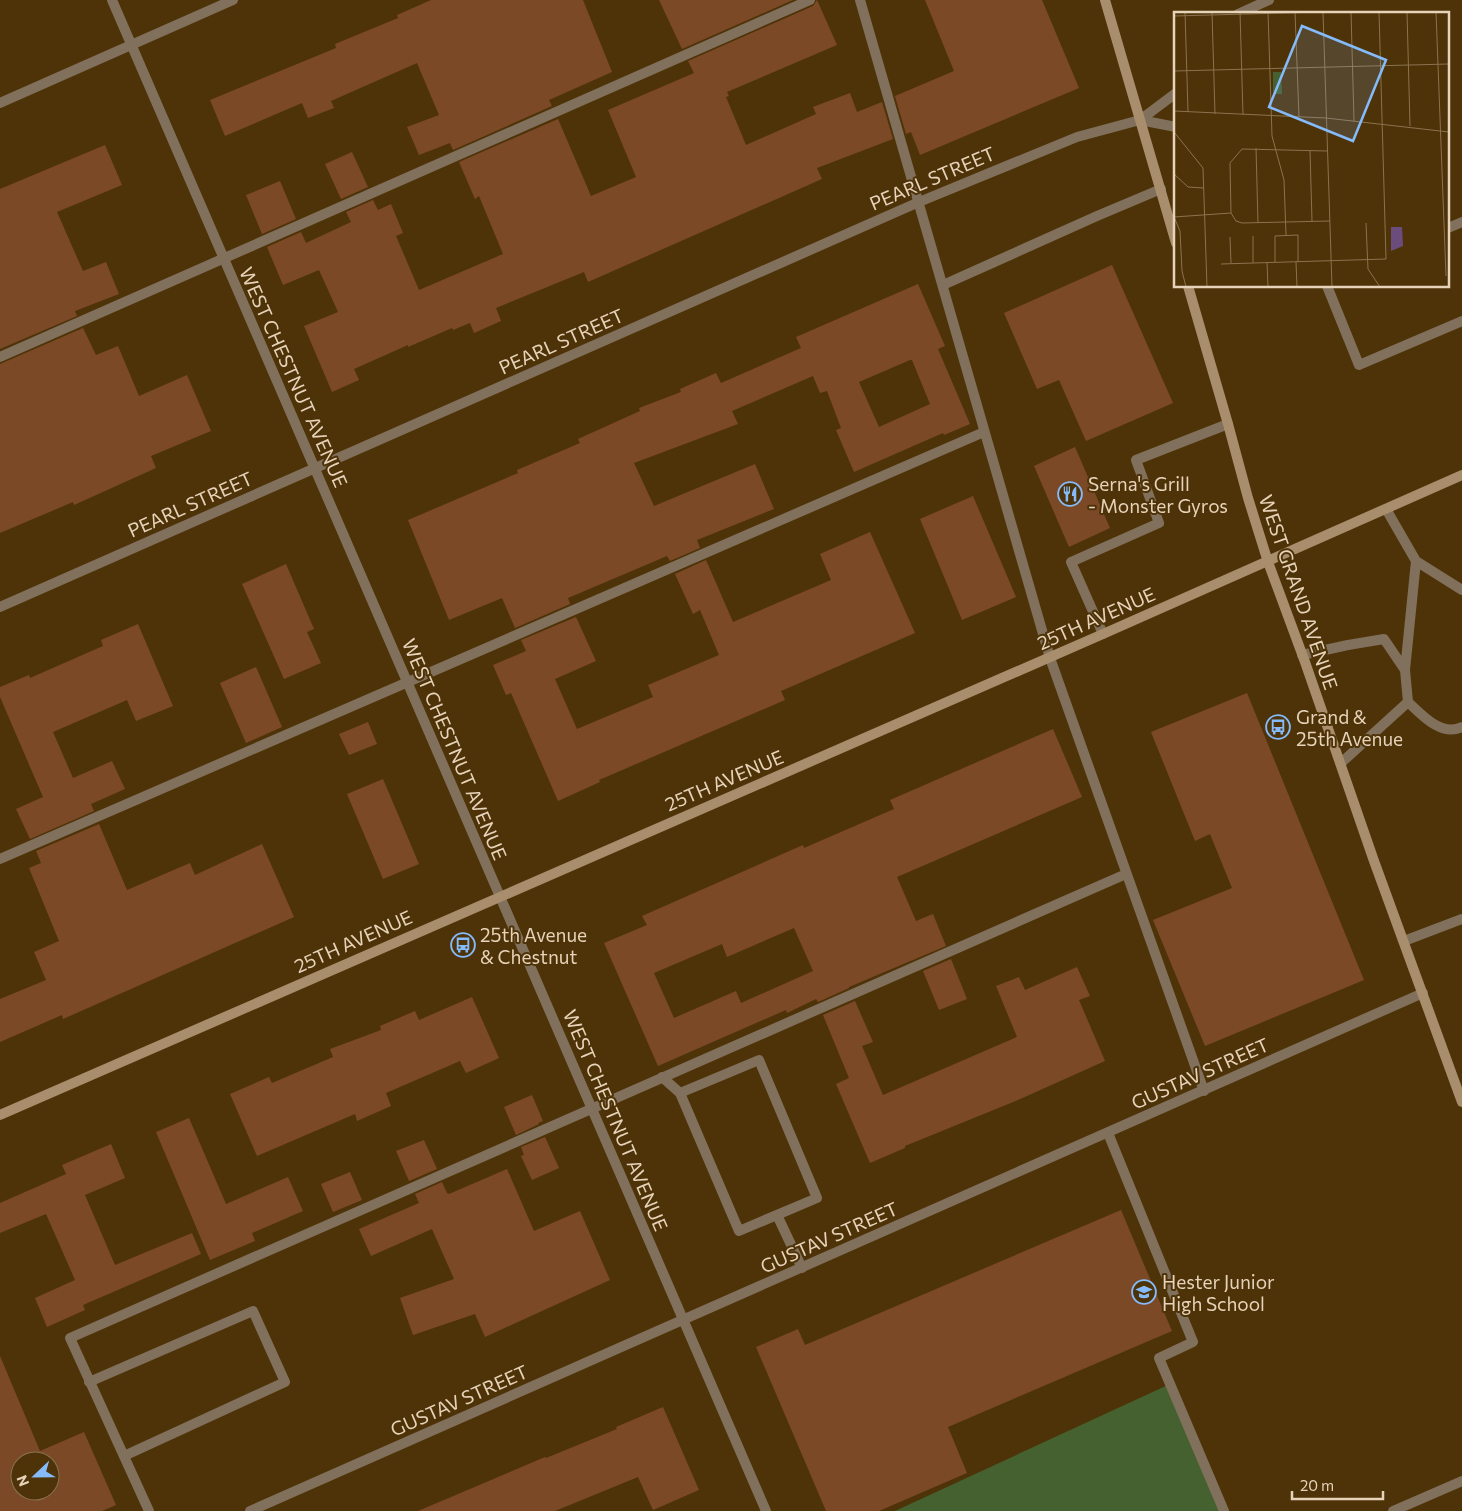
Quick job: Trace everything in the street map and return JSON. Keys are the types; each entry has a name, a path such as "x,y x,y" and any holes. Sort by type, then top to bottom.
{"main road":[{"path":"1105,0 1174,235"},
{"name":"WEST GRAND AVENUE","path":"1189,288 1268,562 1422,993 1458,1079 1462,1102"},
{"name":"25TH AVENUE","path":"0,1115 1050,658 1462,475"}],"street":[{"name":"WEST CHESTNUT AVENUE","path":"112,0 766,1511"},
{"path":"0,103 233,0"},
{"path":"0,357 810,0"},
{"path":"860,0 1050,658 1204,1091"},
{"path":"1242,12 1269,0"},
{"path":"1140,120 1174,94"},
{"path":"1140,120 1174,127"},
{"name":"PEARL STREET","path":"0,607 919,202 1077,138 1140,120"},
{"path":"943,285 1161,189"},
{"path":"1450,227 1462,222"},
{"path":"1328,288 1359,365 1462,321"},
{"path":"1103,634 1071,562 1159,523 1136,460 1228,424"},
{"path":"0,859 408,684 984,432"},
{"path":"1386,509 1416,561 1462,590"},
{"path":"1416,561 1405,670 1408,702 1437,727 1458,729 1462,727"},
{"path":"1302,655 1384,639 1405,670"},
{"path":"1341,764 1408,702"},
{"path":"149,1511 70,1338 1126,874"},
{"path":"1404,941 1462,919"},
{"name":"GUSTAV STREET","path":"250,1511 1204,1091 1422,993"},
{"path":"662,1078 680,1093 739,1231 817,1198 759,1060 680,1093"},
{"path":"1108,1133 1193,1342 1159,1358 1224,1511"},
{"path":"777,1215 802,1268"},
{"path":"89,1382 253,1311 285,1382 124,1456"},
{"path":"1393,1511 1462,1480"}],"green space":[{"path":"1170,1384 1224,1511 895,1511"}],"building":[{"path":"431,0 583,0 612,72 549,100 552,106 453,150 450,143 419,155 407,127 439,115 417,63 331,101 334,108 308,118 302,103 225,136 210,100 336,48 335,44 398,18 397,15"},
{"path":"659,0 793,0 682,49"},
{"path":"817,0 837,45 727,92 729,96 726,97 746,145 816,114 813,107 850,93 857,112 882,102 893,139 817,168 822,179 588,282 584,272 496,308 501,321 474,333 470,323 453,330 452,328 354,369 359,380 332,392 304,326 338,312 319,270 283,285 267,247 301,232 306,243 351,222 346,212 373,200 378,210 391,204 403,233 396,236 419,290 503,254 479,196 475,199 459,162 558,119 591,196 636,177 608,110 694,73 688,61 813,6"},
{"path":"925,0 1042,0 1079,88 920,155 911,132 906,134 895,96 954,71"},
{"path":"105,145 122,185 57,212 83,271 106,262 119,294 75,311 77,316 0,349 0,189"},
{"path":"352,152 368,187 341,199 325,164"},
{"path":"280,181 296,219 262,234 246,195"},
{"path":"1112,265 1173,403 1086,441 1059,380 1037,389 1004,313"},
{"path":"918,284 945,346 938,349 970,424 944,435 943,433 854,472 836,430 841,428 827,391 820,393 813,376 732,411 738,424 634,463 654,506 755,464 774,509 697,540 700,548 670,561 667,556 568,598 570,604 515,628 502,598 449,620 408,520 518,473 517,470 580,443 578,439 640,411 639,408 681,392 680,389 716,373 721,383 801,348 796,337","holes":["912,360 930,404 879,427 859,382"]},
{"path":"83,328 96,355 118,346 139,396 187,375 211,431 151,456 156,468 74,505 73,502 0,533 0,364"},
{"name":"Serna's Grill - Monster Gyros","path":"1075,447 1110,528 1069,547 1034,466"},
{"path":"973,496 1016,597 962,620 920,519"},
{"path":"870,532 915,633 781,691 785,700 599,780 600,782 558,801 511,693 506,695 493,665 526,651 521,640 576,617 596,661 555,679 577,729 653,697 648,685 719,655 700,610 693,614 675,574 706,560 733,622 831,580 820,554"},
{"path":"286,564 314,629 307,632 321,663 284,679 242,584"},
{"path":"138,624 173,706 136,721 127,700 53,732 73,778 112,761 125,789 91,804 94,811 30,839 16,809 43,797 0,697 0,687 29,675 30,678 103,646 101,640"},
{"path":"256,667 282,727 246,743 220,683"},
{"path":"1247,693 1364,980 1205,1046 1153,920 1232,888 1210,834 1195,841 1151,732"},
{"path":"368,722 377,744 349,755 339,734"},
{"path":"1053,729 1082,797 897,877 916,921 933,914 946,946 818,1002 816,999 787,1013 786,1010 658,1066 604,943 647,925 642,916 803,845 804,848 894,809 890,800","holes":["794,928 813,971 741,1003 736,991 674,1018 654,973 722,944 727,957"]},
{"path":"383,779 419,864 383,879 347,794"},
{"path":"99,824 127,890 190,863 195,875 262,844 294,917 63,1019 62,1015 0,1042 0,999 46,980 34,952 59,941 29,868 41,863 36,851"},
{"path":"951,959 967,999 939,1010 923,971"},
{"path":"1077,967 1090,996 1079,1000 1105,1061 1018,1100 905,1146 905,1148 870,1163 836,1084 849,1078 823,1015 855,1001 873,1042 862,1046 883,1095 1017,1037 996,986 1019,977 1025,990"},
{"path":"472,997 499,1058 466,1073 460,1061 386,1093 391,1106 357,1121 355,1114 257,1156 230,1094 269,1077 272,1083 333,1057 330,1049 381,1030 380,1026 415,1011 419,1020"},
{"path":"532,1095 543,1121 516,1135 504,1107"},
{"path":"189,1118 226,1204 288,1177 303,1211 252,1233 255,1241 210,1260 156,1132"},
{"path":"545,1137 559,1168 532,1180 521,1156 524,1155 521,1147"},
{"path":"424,1140 437,1169 409,1181 396,1151"},
{"path":"111,1144 125,1178 85,1195 115,1265 192,1233 201,1254 83,1305 85,1310 47,1327 35,1298 75,1280 46,1214 0,1233 0,1203 66,1174 62,1165"},
{"path":"507,1169 534,1231 580,1211 610,1280 485,1337 475,1314 413,1335 400,1298 454,1279 432,1229 371,1256 359,1229 419,1203 415,1194 442,1182 449,1194"},
{"path":"350,1172 362,1200 333,1212 321,1184"},
{"path":"1121,1210 1172,1331 948,1427 967,1473 879,1511 826,1511 756,1347 798,1329 805,1345"},
{"path":"0,1356 40,1451 84,1432 116,1505 102,1511 0,1511"},
{"path":"663,1407 699,1490 653,1510 638,1477 555,1511 418,1511 545,1457 617,1429 616,1427"}],"place":[{"name":"Serna's Grill - Monster Gyros","path":"1070,494"},
{"name":"Grand & 25th Avenue","path":"1278,727"},
{"name":"25th Avenue & Chestnut","path":"463,945"},
{"name":"Hester Junior High School","path":"1144,1292"}]}
